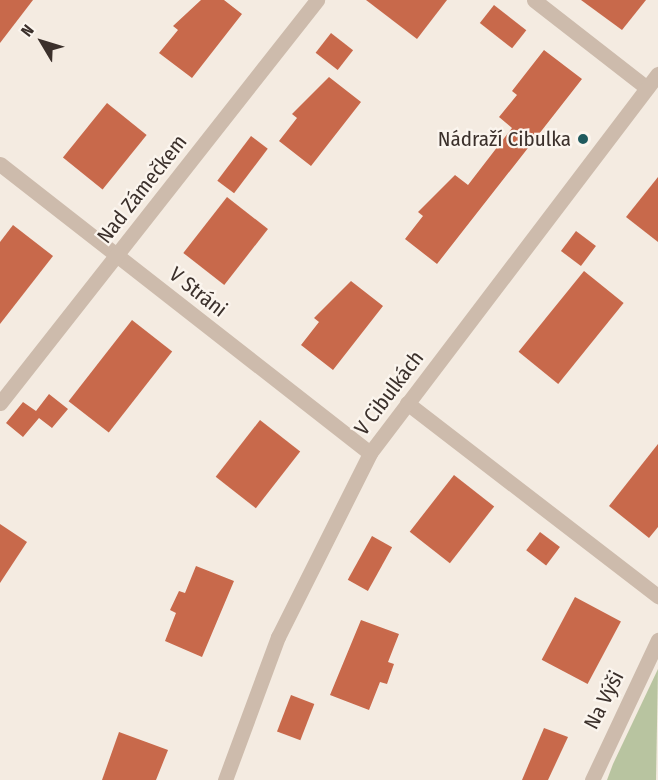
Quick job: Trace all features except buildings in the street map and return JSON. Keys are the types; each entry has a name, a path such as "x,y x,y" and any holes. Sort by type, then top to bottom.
{"street":[{"name":"Nad Zámečkem","path":"0,403 317,0"},
{"path":"534,0 647,88"},
{"name":"V Cibulkách","path":"225,780 278,637 370,453 658,74"},
{"name":"V Stráni","path":"0,164 370,453"},
{"path":"407,403 658,596"},
{"name":"Na Výši","path":"592,780 658,640"}],"green space":[{"path":"658,669 656,780 607,780 613,764"}],"place":[{"name":"Nádraží Cibulka","path":"583,139"}]}
